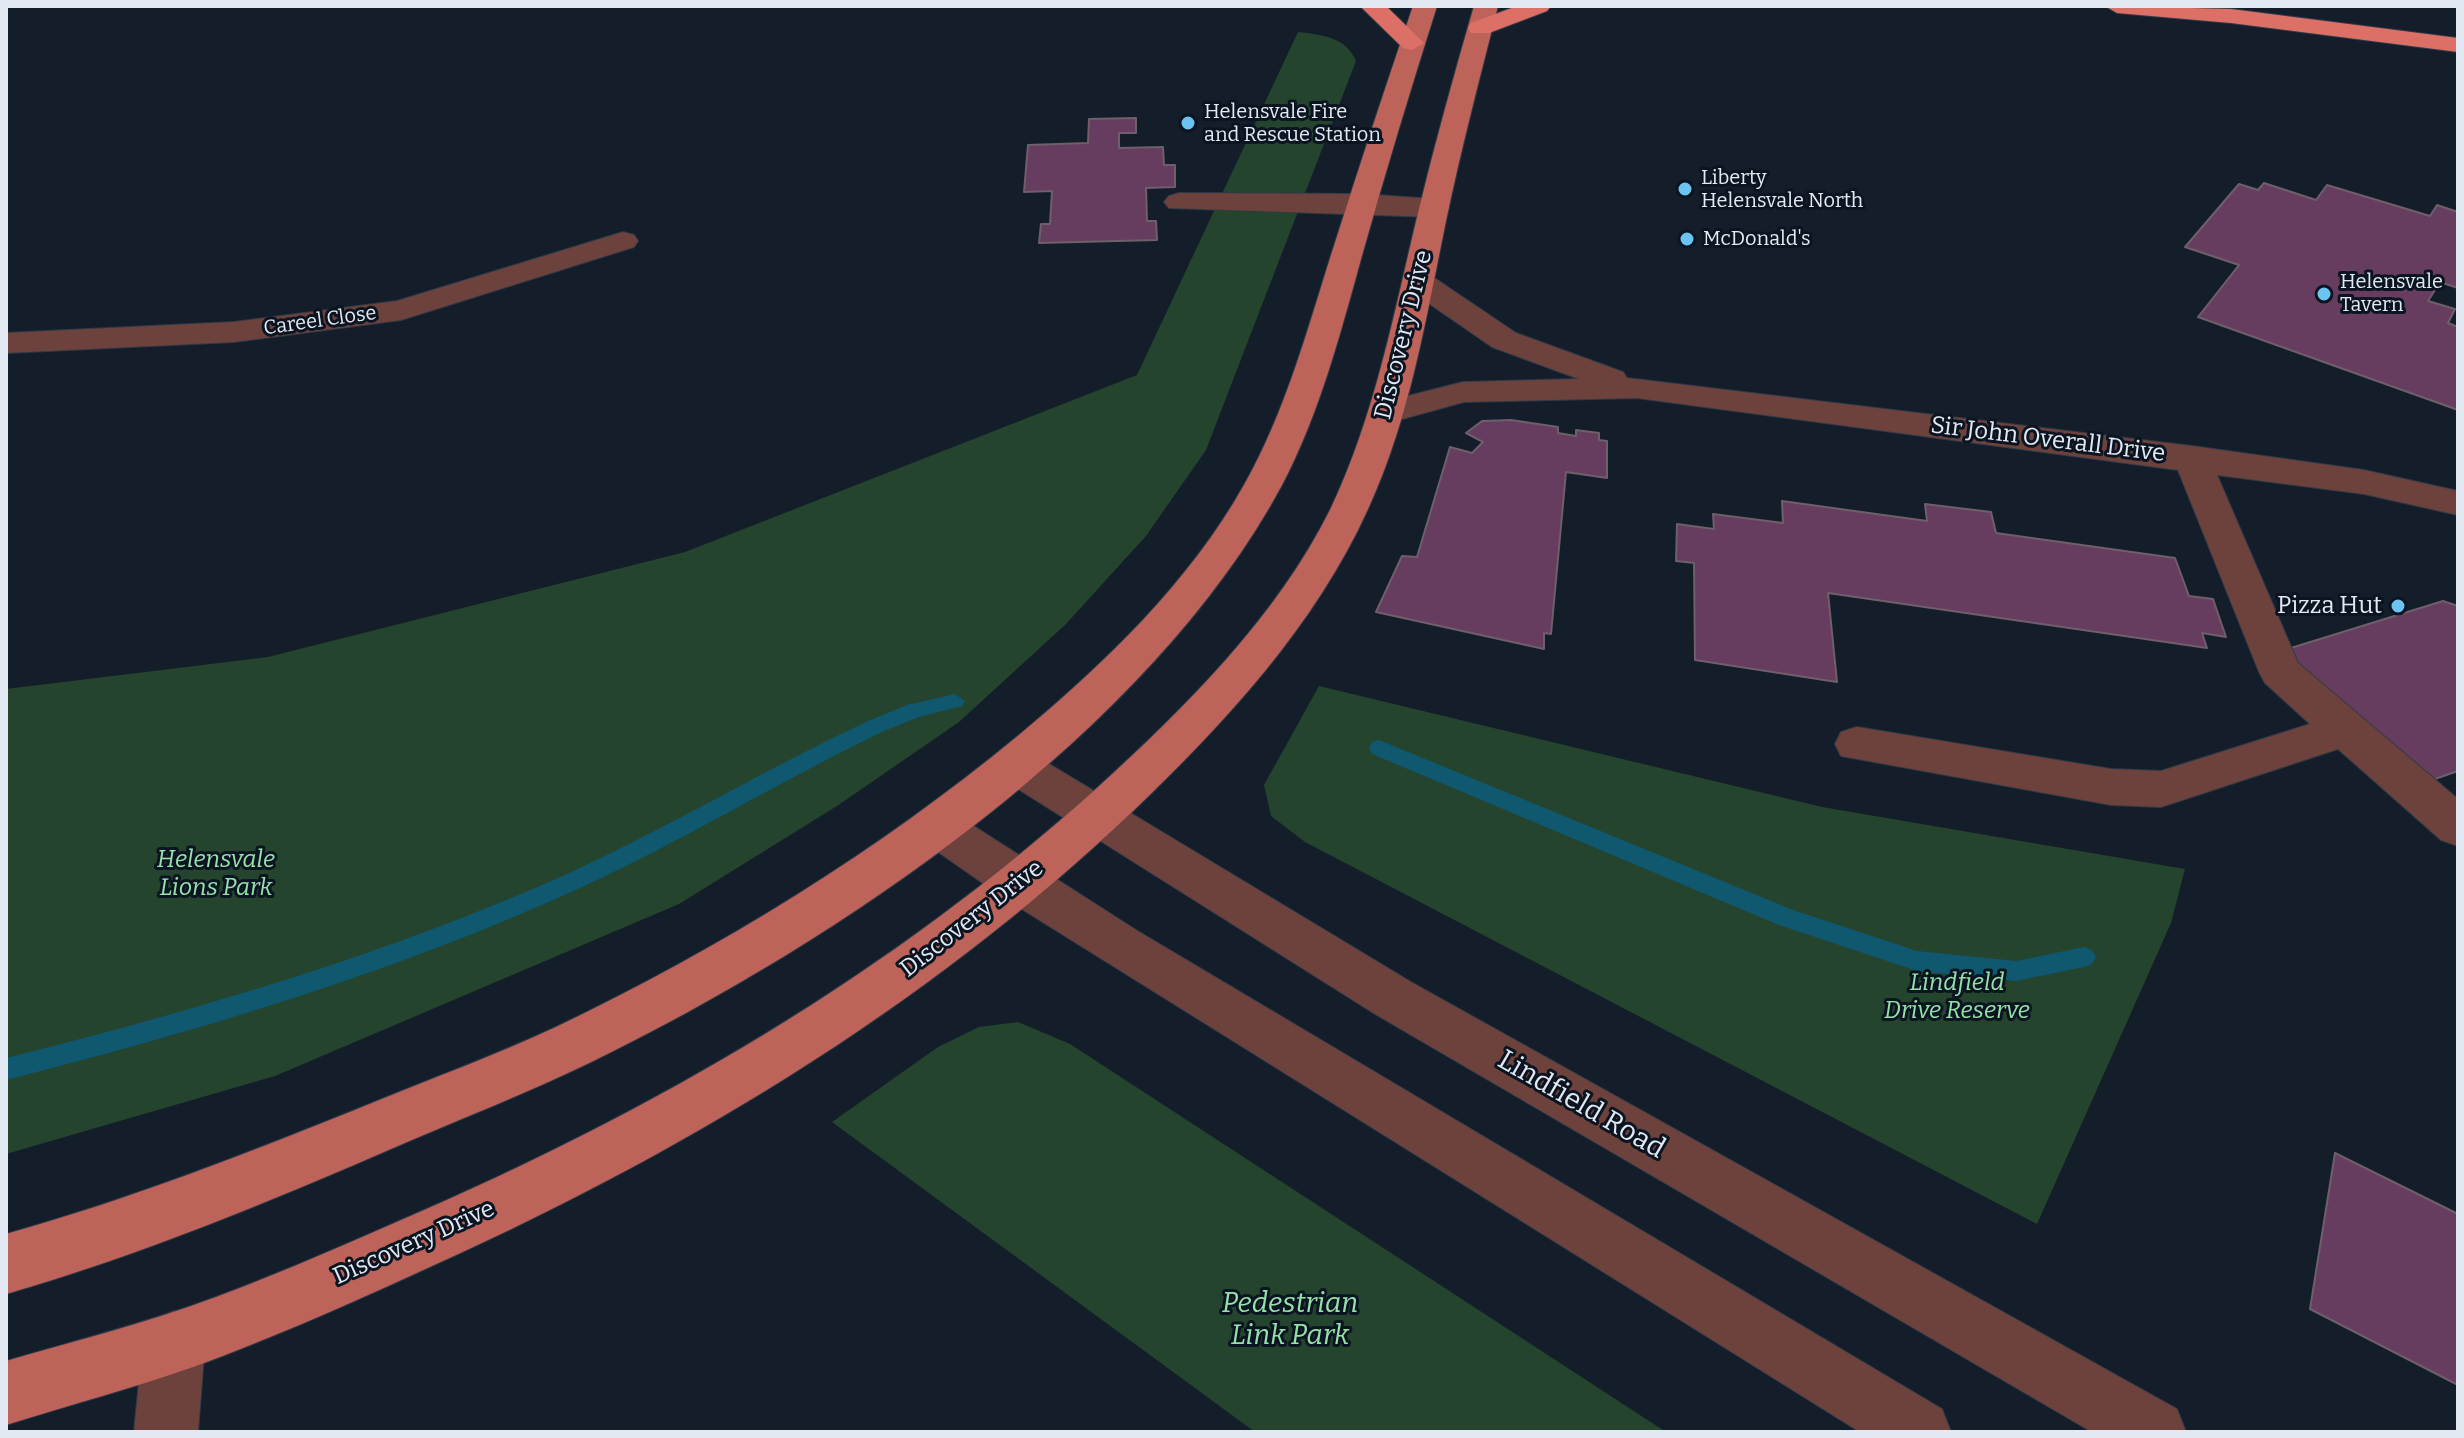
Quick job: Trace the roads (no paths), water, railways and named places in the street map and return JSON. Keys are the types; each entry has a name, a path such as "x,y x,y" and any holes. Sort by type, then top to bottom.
{"highway":[{"path":"1372,6 1412,43"},
{"path":"1483,17 1539,6"},
{"path":"2117,6 2231,16 2458,45"}],"main road":[{"path":"6,1264 130,1226 242,1185 569,1046 663,999 865,878 938,827 1015,765 1112,679 1185,600 1226,546 1264,483 1288,431 1425,6"},
{"name":"Discovery Drive","path":"6,1393 174,1342 448,1231 620,1148 741,1081 841,1015 1021,884 1099,817 1193,723 1293,604 1331,545 1388,412 1434,208 1483,17"}],"street":[{"path":"1179,202 1362,203 1434,208"},
{"name":"Careel Close","path":"6,343 234,332 401,310 623,241"},
{"name":"Sir John Overall Drive","path":"1419,282 1504,340 1637,388"},
{"name":"Sir John Overall Drive","path":"1388,412 1463,392 1637,388 2364,482 2458,503"},
{"path":"2192,458 2280,672 2458,827"},
{"path":"1857,744 2111,787 2161,789 2343,730"},
{"name":"Lindfield Road","path":"1015,765 1393,998 2154,1432"},
{"path":"938,827 1021,884 1919,1432"},
{"path":"166,1432 174,1342"}],"waterway":[{"path":"6,1069 222,1010 435,939 602,868 875,726 914,711 955,701"},
{"path":"1379,748 1787,918 1917,961 2016,971 2084,957"}],"place":[{"name":"Helensvale Fire and Rescue Station","path":"1188,123"},
{"name":"Liberty Helensvale North","path":"1685,189"},
{"name":"McDonald's","path":"1687,239"},
{"name":"Helensvale Tavern","path":"2324,294"},
{"name":"Pizza Hut","path":"2398,606"}],"park label":[{"name":"Helensvale Lions Park","path":"216,874"},
{"name":"Lindfield Drive Reserve","path":"1957,997"},
{"name":"Pedestrian Link Park","path":"1290,1320"}]}
